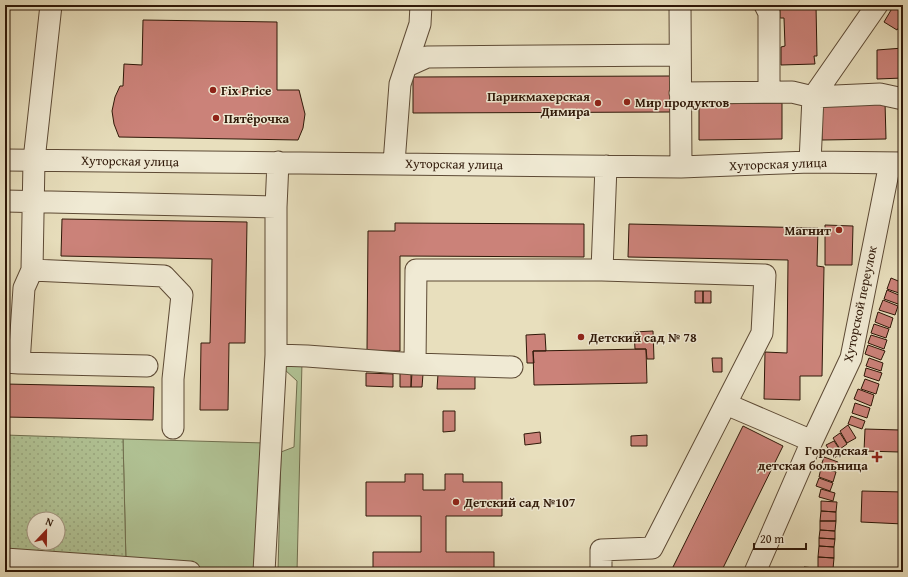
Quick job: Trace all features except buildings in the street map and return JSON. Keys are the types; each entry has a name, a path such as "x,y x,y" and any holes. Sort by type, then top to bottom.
{"street":[{"path":"51,5 34,160 32,270 24,288 12,362 147,366"},
{"path":"394,163 400,84 420,24 421,5"},
{"path":"680,5 681,167"},
{"path":"765,5 769,13 769,92"},
{"path":"810,162 813,97 877,5"},
{"path":"407,66 427,57 680,55"},
{"path":"680,93 792,92 813,97 880,94 903,99"},
{"name":"Хуторская улица","path":"5,160 681,167 810,162 896,163"},
{"path":"264,572 276,355 276,207 278,162"},
{"name":"Хуторской переулок","path":"755,572 812,441 851,358 896,163"},
{"path":"602,270 606,166"},
{"path":"5,200 276,207"},
{"path":"32,270 164,276 182,295 173,379 173,428"},
{"path":"415,364 416,270 602,270 765,275 762,333 652,548 601,550 601,572"},
{"path":"276,355 415,364 512,367"},
{"path":"726,404 812,441"},
{"path":"5,559 190,572"}],"green space":[{"path":"302,362 297,572 278,572 281,452 294,447 297,381 284,369 284,363"},
{"path":"5,435 123,439 126,563 5,554"},
{"path":"123,439 265,443 255,572 126,563"}],"place":[{"name":"Fix Price","path":"213,90"},
{"name":"Мир продуктов","path":"627,102"},
{"name":"Парикмахерская Димира","path":"598,103"},
{"name":"Пятёрочка","path":"216,118"},
{"name":"Магнит","path":"839,230"},
{"name":"Детский сад № 78","path":"581,337"},
{"name":"Городская детская больница","path":"877,457"},
{"name":"Детский сад №107","path":"456,502"}]}
